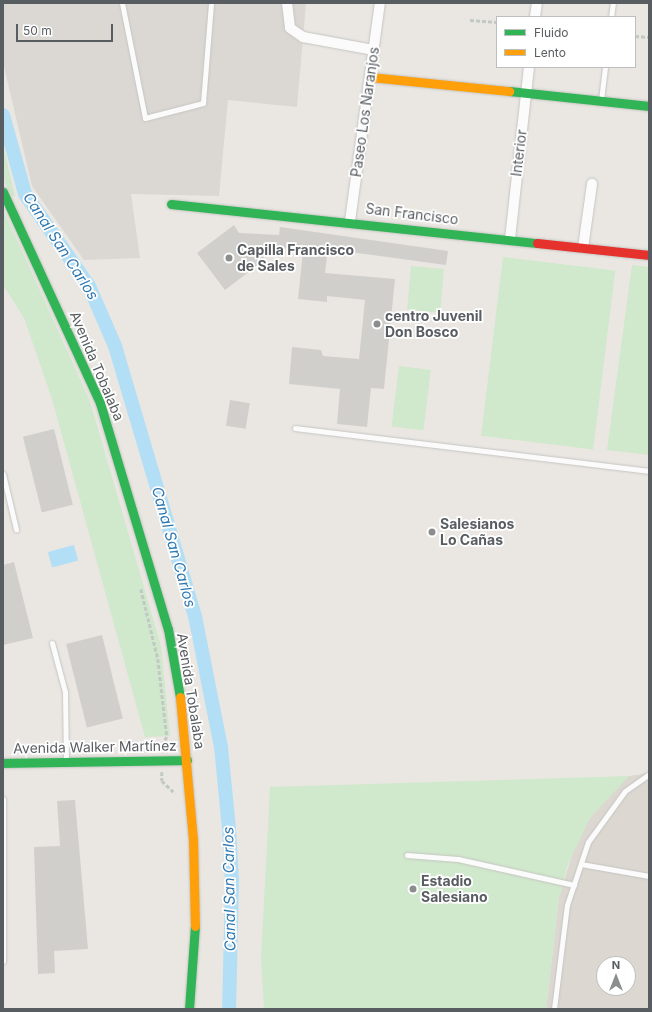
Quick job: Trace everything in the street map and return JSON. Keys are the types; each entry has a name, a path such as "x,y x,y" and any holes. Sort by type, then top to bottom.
{"street":[{"path":"287,3 290,28 303,37 373,50"},
{"name":"Paseo Los Naranjos","path":"350,221 380,3"},
{"path":"535,16 537,3"},
{"name":"Interior","path":"510,239 529,68"},
{"path":"370,77 649,106"},
{"path":"583,248 592,184"},
{"name":"Avenida Tobalaba","path":"4,194 100,403 168,629 187,760 195,892 189,1009"},
{"name":"San Francisco","path":"171,204 350,221 649,255"},
{"name":"Avenida Walker Martínez","path":"3,763 187,760"}],"lane":[{"path":"122,3 145,118 203,103 211,3"},
{"path":"611,16 613,3"},
{"path":"601,101 605,68"},
{"path":"295,428 649,471"},
{"path":"3,474 16,529"},
{"path":"52,643 65,692 66,762"},
{"path":"554,1009 567,905 588,842 625,791 649,774"},
{"path":"3,799 3,961"},
{"path":"407,855 458,859 574,885"},
{"path":"581,864 649,876"}],"path":[{"path":"470,20 496,22"},
{"path":"636,36 649,37"},
{"path":"140,587 158,658 167,737 161,743 162,781 178,800"}],"shaded area":[{"path":"3,3 306,3 297,107 228,100 219,196 131,194 140,258 84,260 32,186 3,62"},
{"path":"649,773 649,1009 546,1009 559,898 574,848 590,818 615,789 629,776"}],"green space":[{"path":"3,145 15,196 12,196 3,179"},
{"path":"3,209 90,401 161,646 170,736 145,737 52,399 24,318 3,285"},
{"path":"503,257 615,271 593,449 481,436"},
{"path":"632,265 649,267 649,455 607,450"},
{"path":"411,266 444,269 440,313 407,310"},
{"path":"399,366 431,370 423,430 392,427"},
{"name":"Estadio Salesiano","path":"629,776 590,818 568,864 559,898 546,1009 264,1009 261,958 270,787"}],"water":[{"path":"74,545 78,560 52,567 48,552"}],"building":[{"path":"234,225 239,233 279,235 280,227 448,251 446,265 328,249 325,273 395,279 384,389 371,388 367,427 337,424 340,389 289,384 292,347 321,350 323,356 359,359 365,300 327,296 327,302 298,299 303,251 265,246 264,260 225,290 197,253"},
{"path":"230,400 250,403 246,429 226,426"},
{"path":"54,429 73,505 42,512 23,437"},
{"path":"14,562 33,638 3,645 3,565"},
{"path":"102,635 123,718 87,727 66,644"},
{"path":"75,800 88,949 54,951 55,973 38,974 34,847 60,846 57,801"}],"waterway":[{"name":"Canal San Carlos","path":"3,115 25,194 89,286 115,346 195,616 221,747 229,828 232,881 229,1009"}],"traffic: fast":[{"path":"509,91 649,106"},
{"path":"3,192 100,403 168,629 180,697"},
{"path":"171,204 537,243"},
{"path":"3,763 187,760"},
{"path":"189,1009 195,926"}],"traffic: slow":[{"path":"370,77 509,91"},
{"path":"180,697 193,839 195,926"}],"traffic: jam":[{"path":"537,243 649,255"}],"place":[{"name":"Capilla Francisco de Sales","path":"229,258"},
{"name":"centro Juvenil Don Bosco","path":"377,324"},
{"name":"Salesianos Lo Cañas","path":"432,532"},
{"name":"Estadio Salesiano","path":"413,889"}]}
